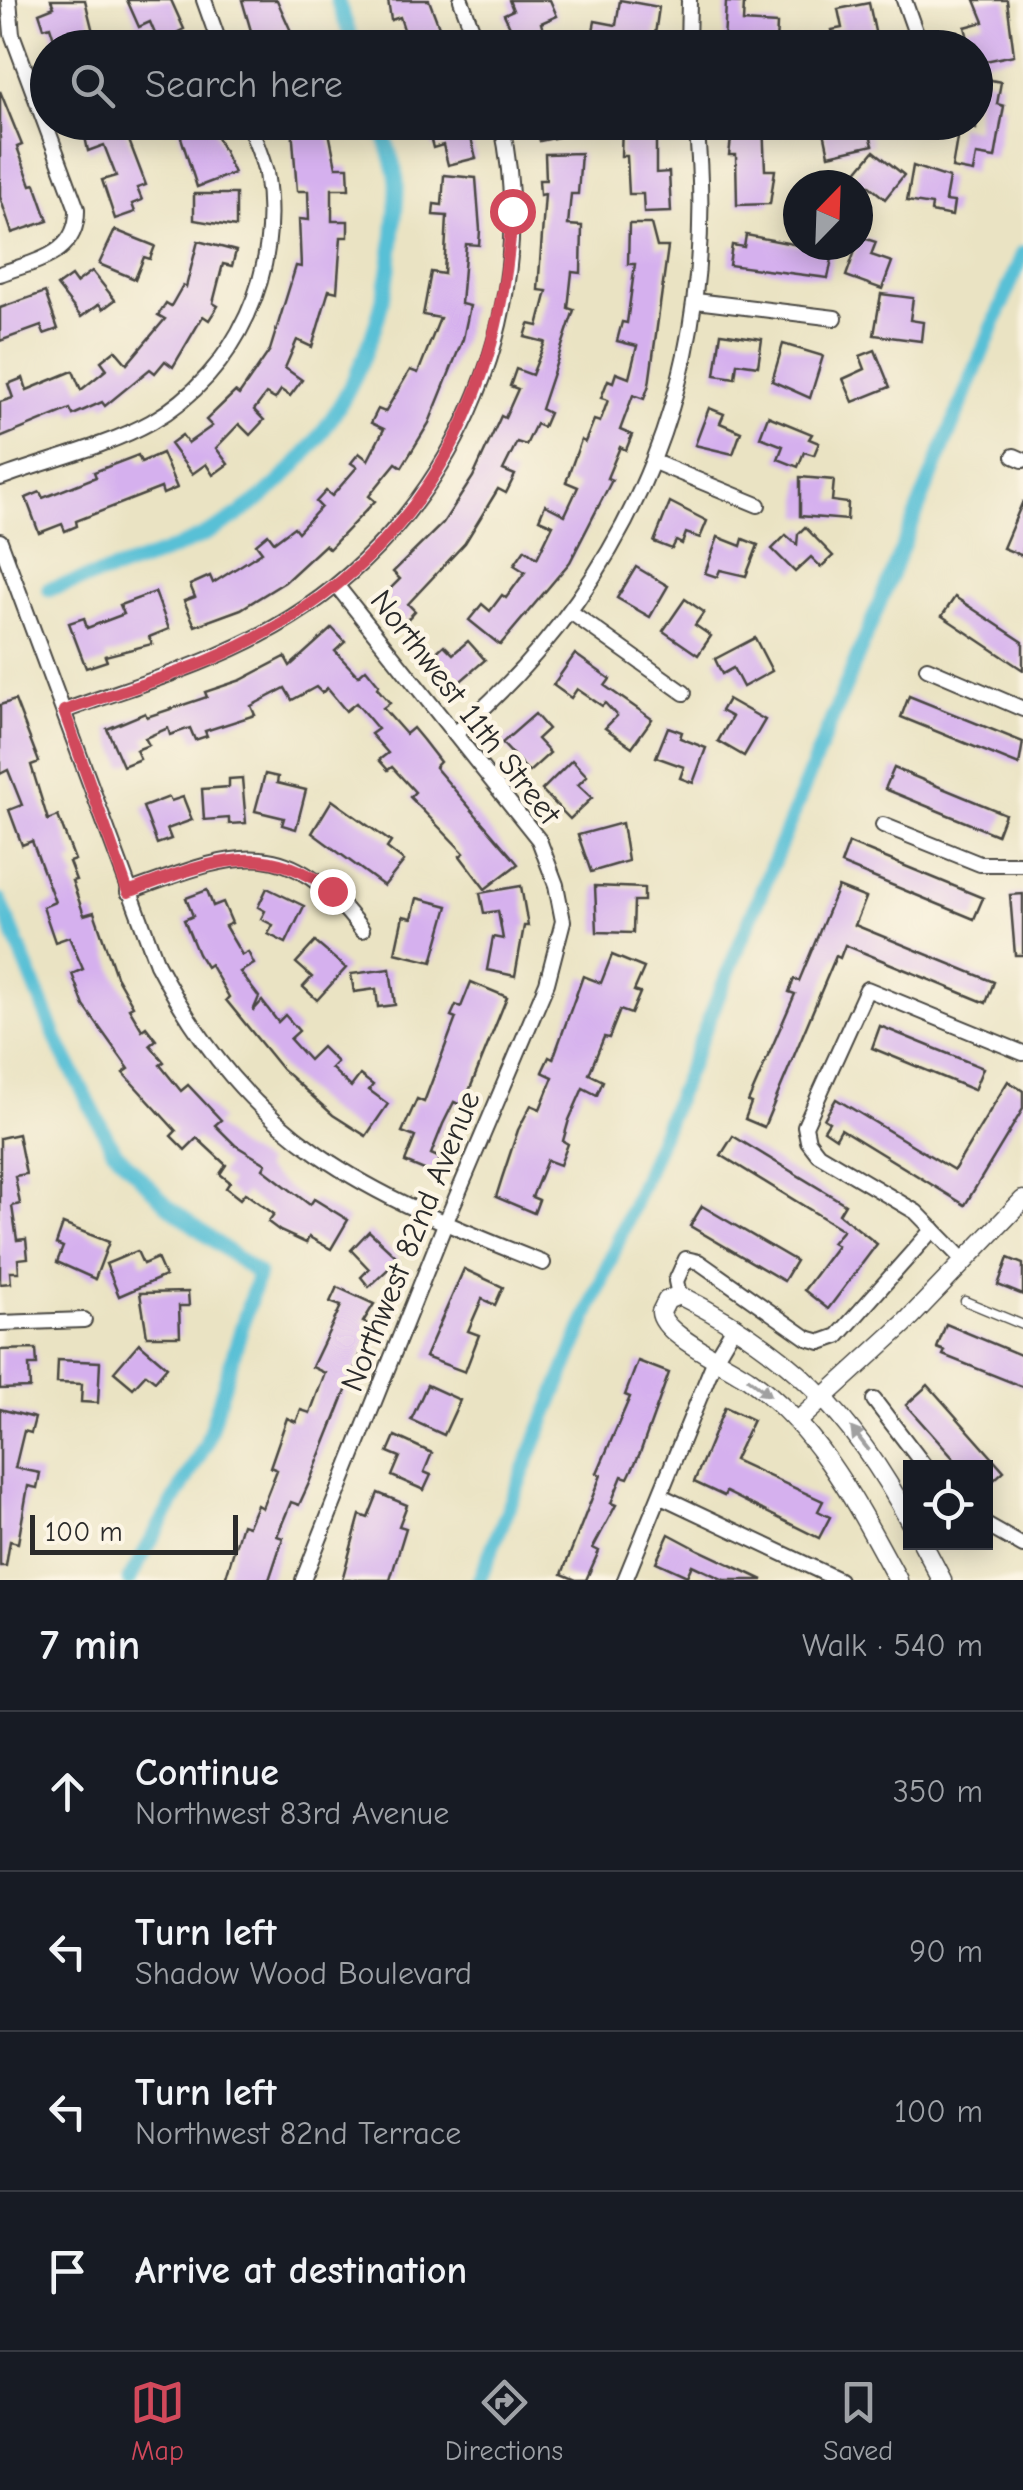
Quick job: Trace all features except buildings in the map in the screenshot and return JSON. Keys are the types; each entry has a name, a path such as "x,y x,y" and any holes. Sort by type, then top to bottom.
{"street":[{"path":"9,0 12,34 30,83"},
{"path":"204,0 215,30"},
{"path":"461,0 472,30"},
{"path":"688,30 689,0"},
{"path":"904,0 915,30"},
{"path":"0,274 62,251 77,230 76,208 51,140"},
{"path":"0,478 150,422 218,365 242,328 266,254 270,216 265,170 254,140"},
{"path":"64,711 208,660 276,627 337,586 386,539 427,487 461,433 484,378 508,270 512,211 503,140"},
{"path":"455,734 503,693 572,613 654,462 676,393 696,301 702,185 698,140"},
{"path":"696,301 834,318"},
{"path":"654,462 758,505"},
{"path":"0,541 128,892 183,1014 251,1102 293,1139 344,1174 445,1224 543,1263"},
{"name":"Northwest 11th Street","path":"337,586 539,840 556,884 562,921"},
{"path":"572,613 684,693"},
{"path":"927,668 1023,709"},
{"path":"883,825 980,864 1023,864"},
{"path":"128,892 230,858 258,860 312,875 332,891 362,930"},
{"name":"Northwest 82nd Avenue","path":"303,1580 445,1224 547,984 562,921"},
{"path":"965,1262 916,1212 818,1154 808,1141 806,1126 867,989 1023,1053"},
{"path":"798,1421 965,1262 1023,1200"},
{"path":"903,1508 880,1464 826,1396 735,1325 679,1295 676,1281 686,1259 699,1262 807,1338 821,1342 838,1336 933,1229"},
{"path":"679,1295 664,1304 662,1324 716,1357 798,1421 842,1477 898,1580"},
{"path":"0,1323 84,1320"},
{"path":"626,1580 716,1357 735,1325"},
{"path":"874,1400 920,1460"},
{"path":"661,1496 839,1580"},
{"path":"993,1529 1023,1546"},
{"path":"926,1550 942,1580"}],"lane":[{"path":"965,1301 1023,1325"}],"waterway":[{"path":"337,0 348,30"},
{"path":"49,589 159,555 221,526 258,500 320,436 363,358 389,271 397,181 386,140"},
{"path":"479,1580 1023,253"},
{"path":"0,900 58,1043 113,1149 168,1206 258,1274 206,1444 129,1580"}],"route":[{"path":"332,891 312,875 287,866 230,858 128,892 64,711 208,660 276,627 337,586 386,539 427,487 461,433 484,378 499,324 512,211"}]}
